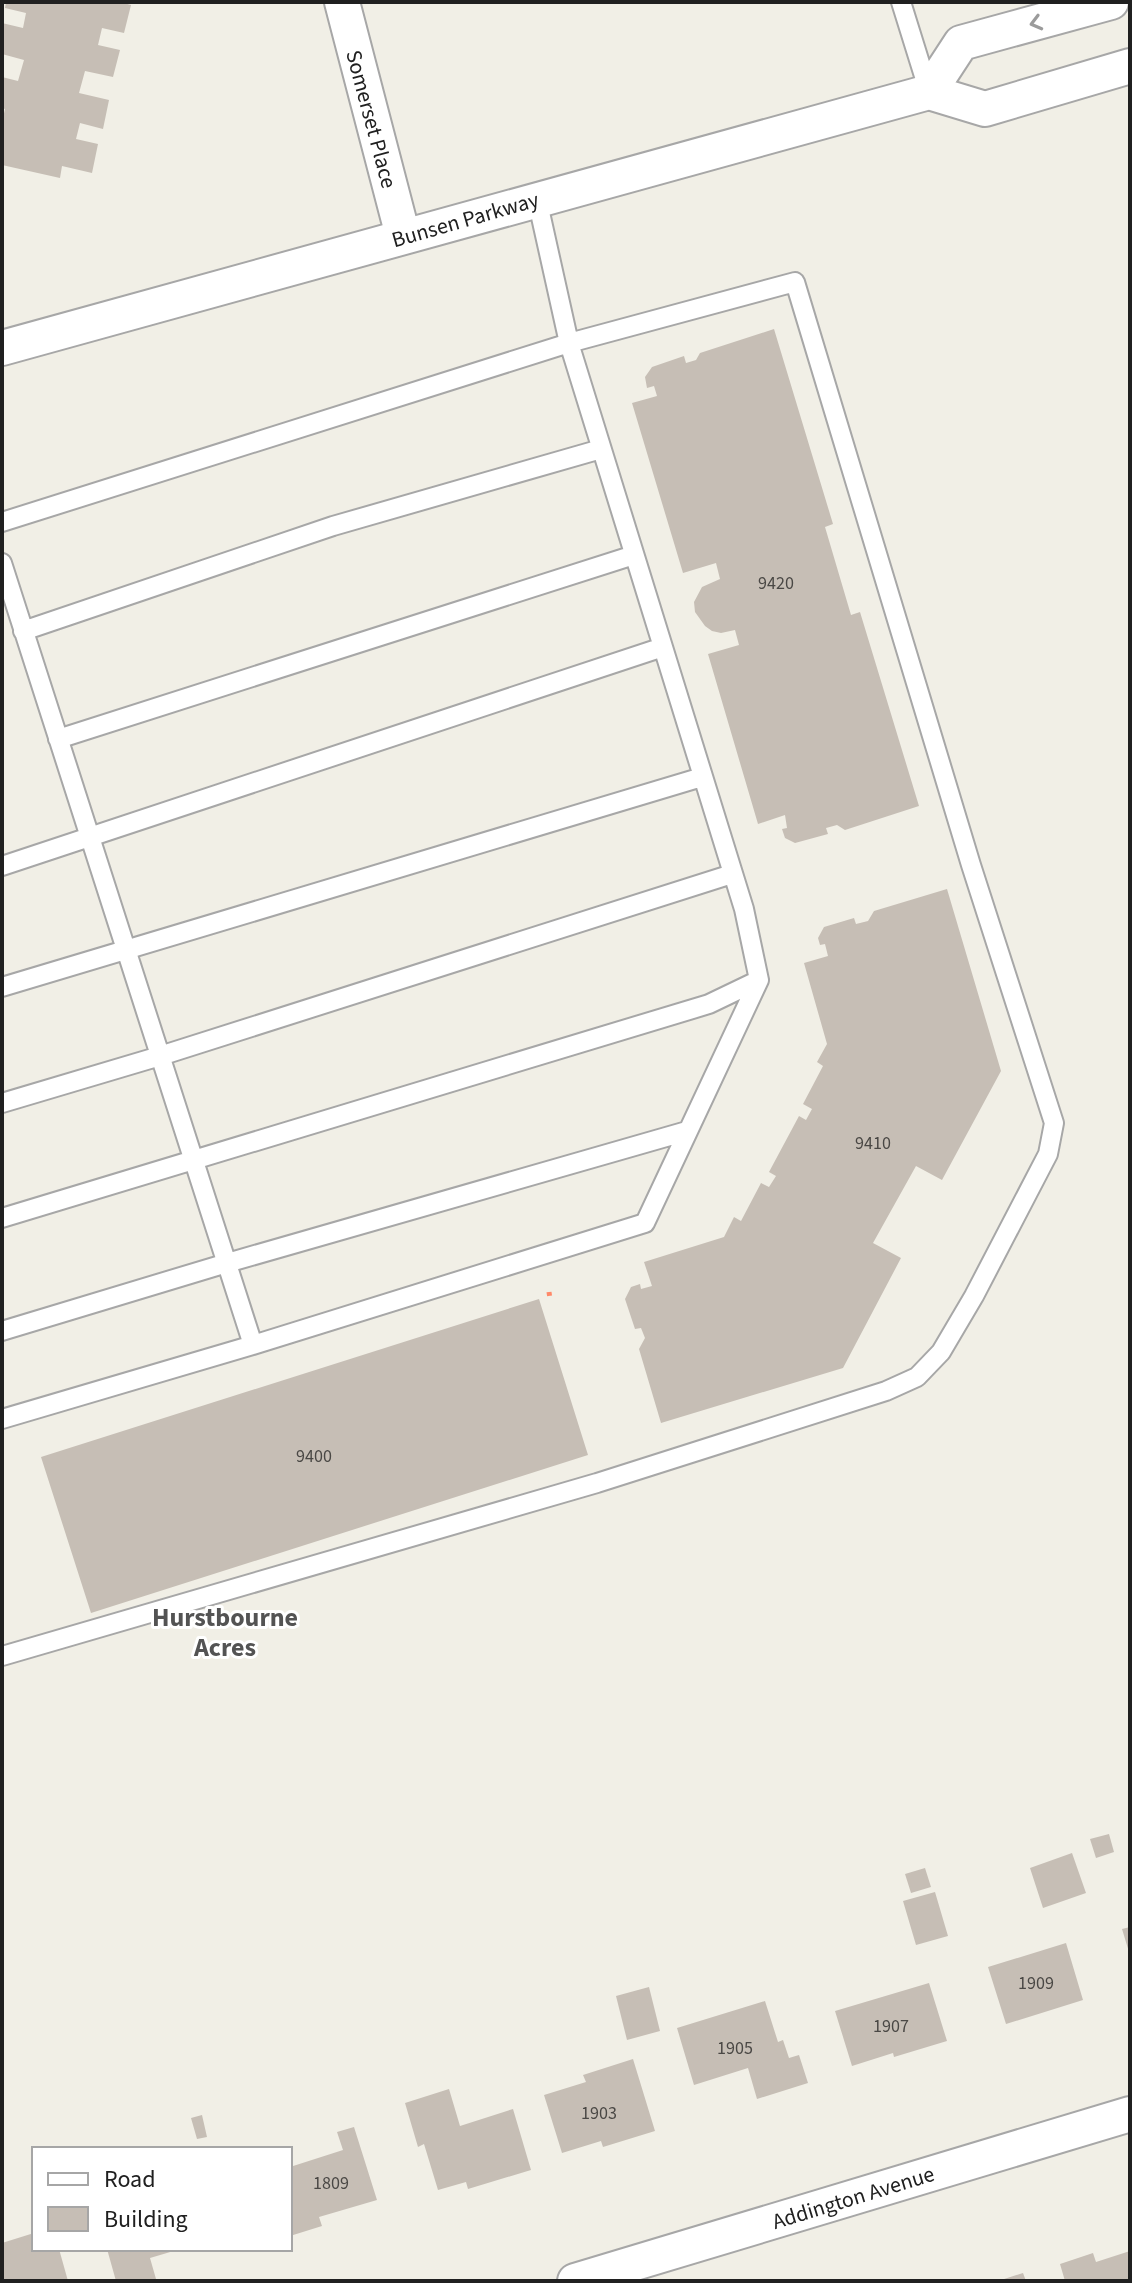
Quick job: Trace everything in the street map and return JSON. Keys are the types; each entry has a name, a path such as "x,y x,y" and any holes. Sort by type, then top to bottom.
{"street":[{"name":"Somerset Place","path":"342,2 403,236"},
{"path":"1111,2 961,43 929,92 985,109 1130,66"},
{"name":"Bunsen Parkway","path":"2,348 929,92"},
{"name":"Addington Avenue","path":"575,2281 1130,2114"}],"lane":[{"path":"901,2 929,92"},
{"path":"2,1419 253,1345 645,1223 759,980 744,909 569,343 537,199"},
{"path":"2,522 569,343 795,282 971,865 1054,1123 1048,1154 948,1341 917,1377 886,1391 597,1483 3,1654"},
{"path":"23,631 333,526 601,449"},
{"path":"58,739 634,555"},
{"path":"2,563 253,1345"},
{"path":"2,866 663,647"},
{"path":"2,987 702,777"},
{"path":"2,1103 160,1056 732,874"},
{"path":"2,1218 709,1004 759,980"},
{"path":"2,1331 687,1131"}],"building":[{"path":"6,2 120,2 131,5 124,33 102,28 98,45 120,50 113,77 85,71 79,93 109,100 103,129 80,123 76,139 98,144 92,173 62,166 60,178 2,165 5,109 2,108 2,77 18,81 24,60 2,54 2,23 23,28 26,13 5,8"},
{"path":"774,329 833,524 825,527 851,615 860,612 919,806 845,830 837,825 826,828 828,834 795,843 785,838 782,829 787,828 785,815 758,824 708,654 739,645 735,630 712,631 695,612 694,602 702,587 720,579 716,563 683,573 632,403 657,396 654,386 647,388 645,377 652,367 684,356 686,363 696,360 700,353"},
{"path":"947,889 1001,1071 942,1180 916,1166 873,1243 901,1258 843,1368 661,1423 639,1349 645,1338 641,1328 635,1329 625,1299 631,1287 640,1284 641,1289 652,1286 644,1262 724,1237 734,1217 741,1221 761,1183 769,1187 776,1176 769,1172 799,1116 806,1120 812,1109 803,1104 823,1066 817,1062 827,1044 804,963 828,956 825,944 820,945 818,938 824,927 854,918 856,924 868,921 874,911"},
{"path":"539,1299 588,1455 91,1613 41,1457"},
{"path":"1109,1834 1114,1852 1096,1858 1090,1839"},
{"path":"1072,1853 1086,1893 1043,1908 1030,1868"},
{"path":"925,1868 931,1887 911,1893 905,1874"},
{"path":"935,1892 948,1936 916,1945 903,1901"},
{"path":"1130,1927 1130,1952 1129,1952 1122,1929"},
{"path":"1066,1943 1083,2000 1006,2024 988,1967"},
{"path":"929,1983 947,2041 852,2066 835,2011"},
{"path":"649,1987 660,2031 627,2040 616,1996"},
{"path":"765,2001 778,2042 783,2040 789,2058 799,2055 808,2083 757,2099 748,2068 694,2085 677,2028"},
{"path":"633,2059 655,2131 603,2147 601,2141 562,2153 544,2095 586,2082 583,2075"},
{"path":"449,2089 460,2126 513,2109 531,2170 468,2189 466,2182 438,2190 424,2144 418,2147 405,2103"},
{"path":"202,2115 207,2137 197,2139 191,2118"},
{"path":"354,2127 377,2200 319,2217 322,2226 292,2235 292,2166 343,2150 337,2132"},
{"path":"32,2234 32,2251 60,2251 68,2281 2,2281 2,2243"},
{"path":"108,2251 174,2251 150,2258 156,2279 116,2281"},
{"path":"1130,2251 1130,2281 1065,2281 1060,2264 1093,2253 1096,2262"},
{"path":"1023,2273 1026,2281 1001,2281 1001,2280"}],"district":[{"name":"Hurstbourne Acres","path":"225,1632"}]}
